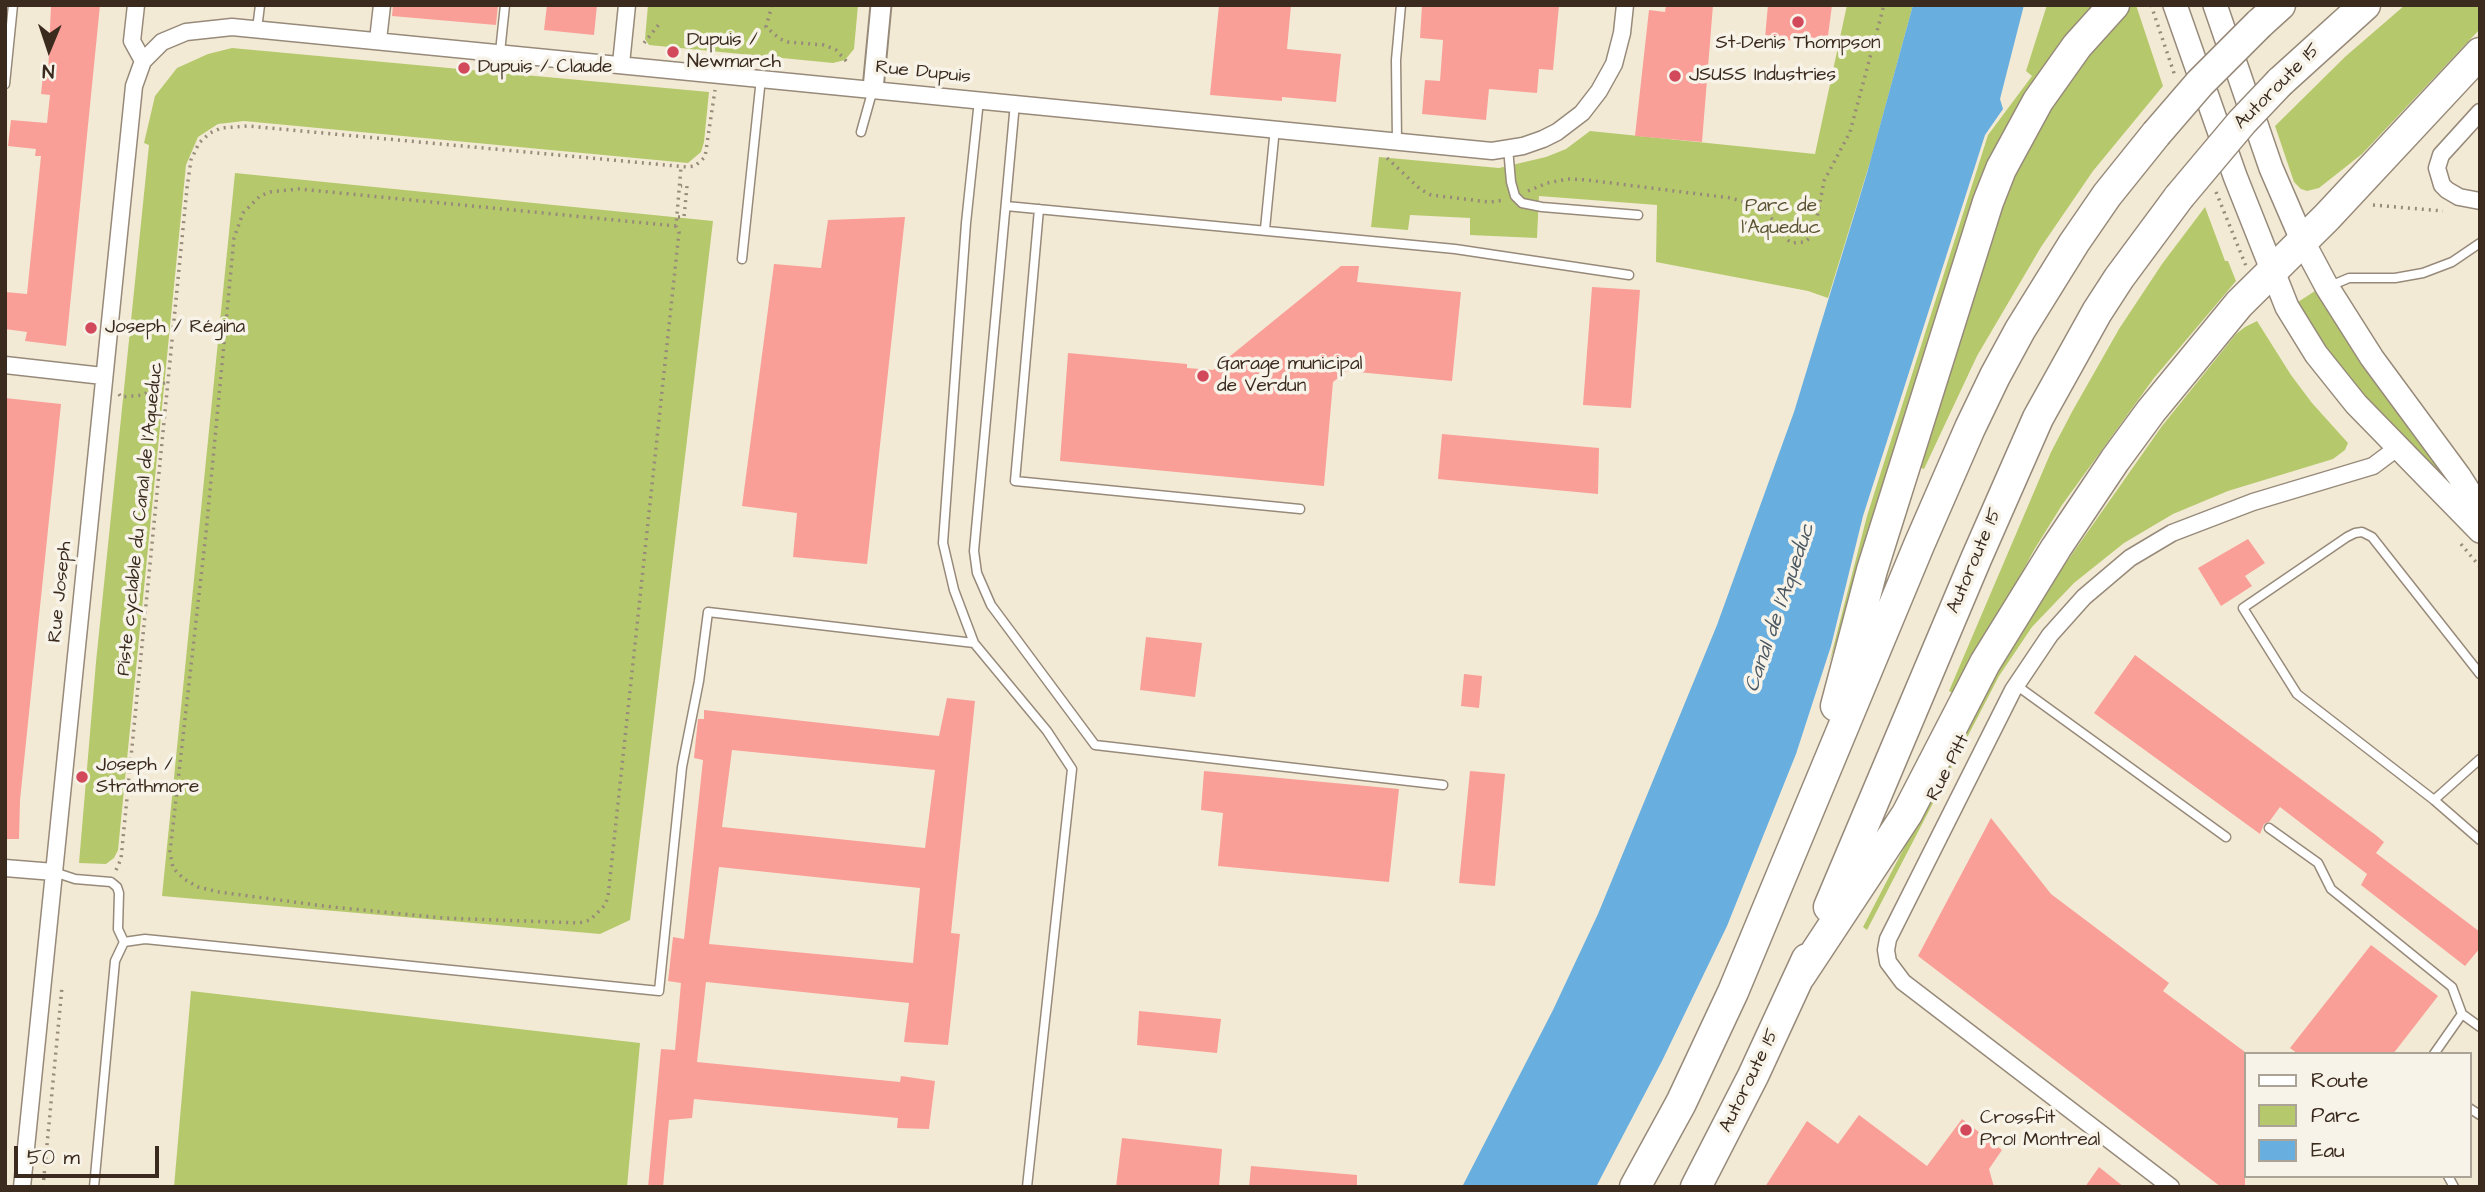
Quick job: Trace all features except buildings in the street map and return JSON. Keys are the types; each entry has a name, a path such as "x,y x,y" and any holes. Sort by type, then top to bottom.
{"highway":[{"path":"1806,822 1872,570 1988,202 2001,169 2038,101 2077,46 2114,5"},
{"name":"Autoroute 15","path":"1696,1187 1800,976 2038,418 2097,312 2179,197 2242,122 2280,82 2365,5"},
{"path":"1635,1187 1708,1046 1806,822 1970,428 2026,320 2107,195 2200,83 2270,15"},
{"path":"1800,976 1907,814 1985,663 2107,471 2203,346 2247,295 2303,242 2480,53"}],"main road":[{"path":"2175,5 2208,103 2287,307 2316,354 2356,404 2480,531"},
{"path":"2215,5 2275,178 2303,242 2391,387 2459,476 2480,509"}],"street":[{"path":"136,5 132,41 143,61"},
{"path":"378,40 382,5"},
{"path":"621,64 627,5"},
{"path":"873,89 881,5"},
{"name":"Rue Dupuis","path":"143,61 162,41 186,32 232,27 1477,150 1523,146 1557,132 1582,113 1599,91 1614,64 1622,33 1625,5"},
{"name":"Rue Joseph","path":"22,1187 134,86 143,61"},
{"path":"2480,112 2439,160 2442,185 2453,194 2480,201"},
{"path":"5,365 103,376"},
{"name":"Rue Pitt","path":"2171,1187 1917,993 1894,972 1888,962 1886,944 2016,684 2042,645 2074,607 2106,577 2144,549 2206,518 2373,466 2397,448"},
{"path":"5,868 54,872"}],"lane":[{"path":"5,84 13,5"},
{"path":"257,29 260,5"},
{"path":"500,52 505,5"},
{"path":"1397,141 1396,60 1401,5"},
{"path":"742,259 761,78"},
{"path":"861,132 873,89"},
{"path":"979,100 966,223 943,543 954,590 974,643 1047,731 1072,769 1027,1187"},
{"path":"1015,103 974,551 977,573 991,604 1095,745 1443,785"},
{"path":"1265,229 1275,128"},
{"path":"1508,148 1511,182 1515,196 1522,204 1638,215"},
{"path":"1006,206 1455,249 1629,275"},
{"path":"1039,209 1015,481 1300,509"},
{"path":"2328,287 2349,278 2395,278 2423,273 2452,262 2480,243"},
{"path":"2480,674 2372,537 2362,532 2347,537 2243,608 2297,694 2434,800 2480,840"},
{"path":"124,942 145,939 659,991 682,767 699,681 708,612 974,643"},
{"path":"2016,684 2226,837"},
{"path":"2434,800 2480,759"},
{"path":"2269,828 2318,863 2331,888 2452,987 2462,1014 2480,1027"},
{"path":"54,872 75,879 111,882 117,887 118,929 124,942"},
{"path":"94,1187 115,961 124,942"},
{"path":"2435,1052 2462,1014"}],"path":[{"path":"772,5 764,26 780,39 824,45 836,50 848,63"},
{"path":"1370,138 1390,161 1420,189 1431,195 1502,201 1547,183 1568,179 1731,198 1760,207 1792,243 1805,242 1814,234 1824,181 1850,132 1884,5"},
{"path":"644,43 660,23"},
{"path":"676,226 299,189 260,196 243,213 234,238 201,582 170,852 173,868 184,879 198,887 219,892 444,918 579,923 590,920 605,905 608,897 679,232 676,226 677,217 684,217 687,186 681,186 681,167 695,166 705,157 716,74"},
{"name":"Piste cyclable du Canal de l'Aqueduc","path":"75,879 114,871 121,859 191,160 199,143 221,128 248,126 681,167"},
{"path":"2360,204 2443,211"},
{"path":"121,397 144,394 168,382"},
{"path":"43,1187 62,981"}],"green space":[{"path":"648,5 858,5 854,49 845,60 833,63 649,45 645,39"},
{"name":"Parc de l'Aqueduc","path":"1847,5 1913,5 1871,159 1828,298 1808,291 1656,262 1657,205 1539,196 1537,238 1470,235 1470,218 1410,215 1408,230 1371,227 1379,157 1499,168 1546,157 1566,149 1590,131 1815,154"},
{"path":"2047,5 2099,5 2065,45 1867,550 1829,664 1867,516 1988,135 2032,76 2026,71"},
{"path":"2128,5 2136,5 2163,86 2093,171 2041,247 1977,356 1924,469 1916,466 2005,190 2047,106"},
{"path":"2405,5 2480,5 2480,29 2362,154 2319,188 2307,191 2301,189 2294,182 2275,126 2346,56"},
{"path":"232,48 709,92 704,142 701,152 688,163 244,121 218,124 198,137 186,165 118,850 114,858 106,864 79,863 96,662 149,145 144,143 155,96 177,68 208,54"},
{"path":"235,173 713,221 630,920 600,934 162,896"},
{"path":"2205,207 2225,261 2228,261 2236,281 2154,378 2062,505 2034,550 1956,695 1949,691 2051,452 2119,329 2162,264"},
{"path":"2318,289 2349,344 2448,479 2446,481 2371,404 2323,343 2298,302"},
{"path":"2257,321 2291,375 2348,443 2345,450 2333,459 2228,491 2173,514 2124,543 2074,583 2032,627 1999,676 1867,930 1863,927 2003,657 2162,426 2236,334"},
{"path":"191,991 640,1043 627,1187 174,1187"}],"water":[{"name":"Canal de l'Aqueduc","path":"1913,5 2024,5 2000,99 2003,109 1985,135 1863,516 1831,646 1796,754 1727,926 1662,1061 1596,1187 1462,1187 1553,1010 1598,914 1717,625 1794,412 1867,173"}],"place":[{"name":"St-Denis Thompson","path":"1798,22"},
{"name":"Dupuis / Newmarch","path":"673,52"},
{"name":"Dupuis / Claude","path":"464,68"},
{"name":"JSUSS Industries","path":"1675,76"},
{"name":"Joseph / Régina","path":"91,328"},
{"name":"Garage municipal de Verdun","path":"1203,376"},
{"name":"Joseph / Strathmore","path":"82,777"},
{"name":"Crossfit Pro1 Montreal","path":"1966,1130"}]}
